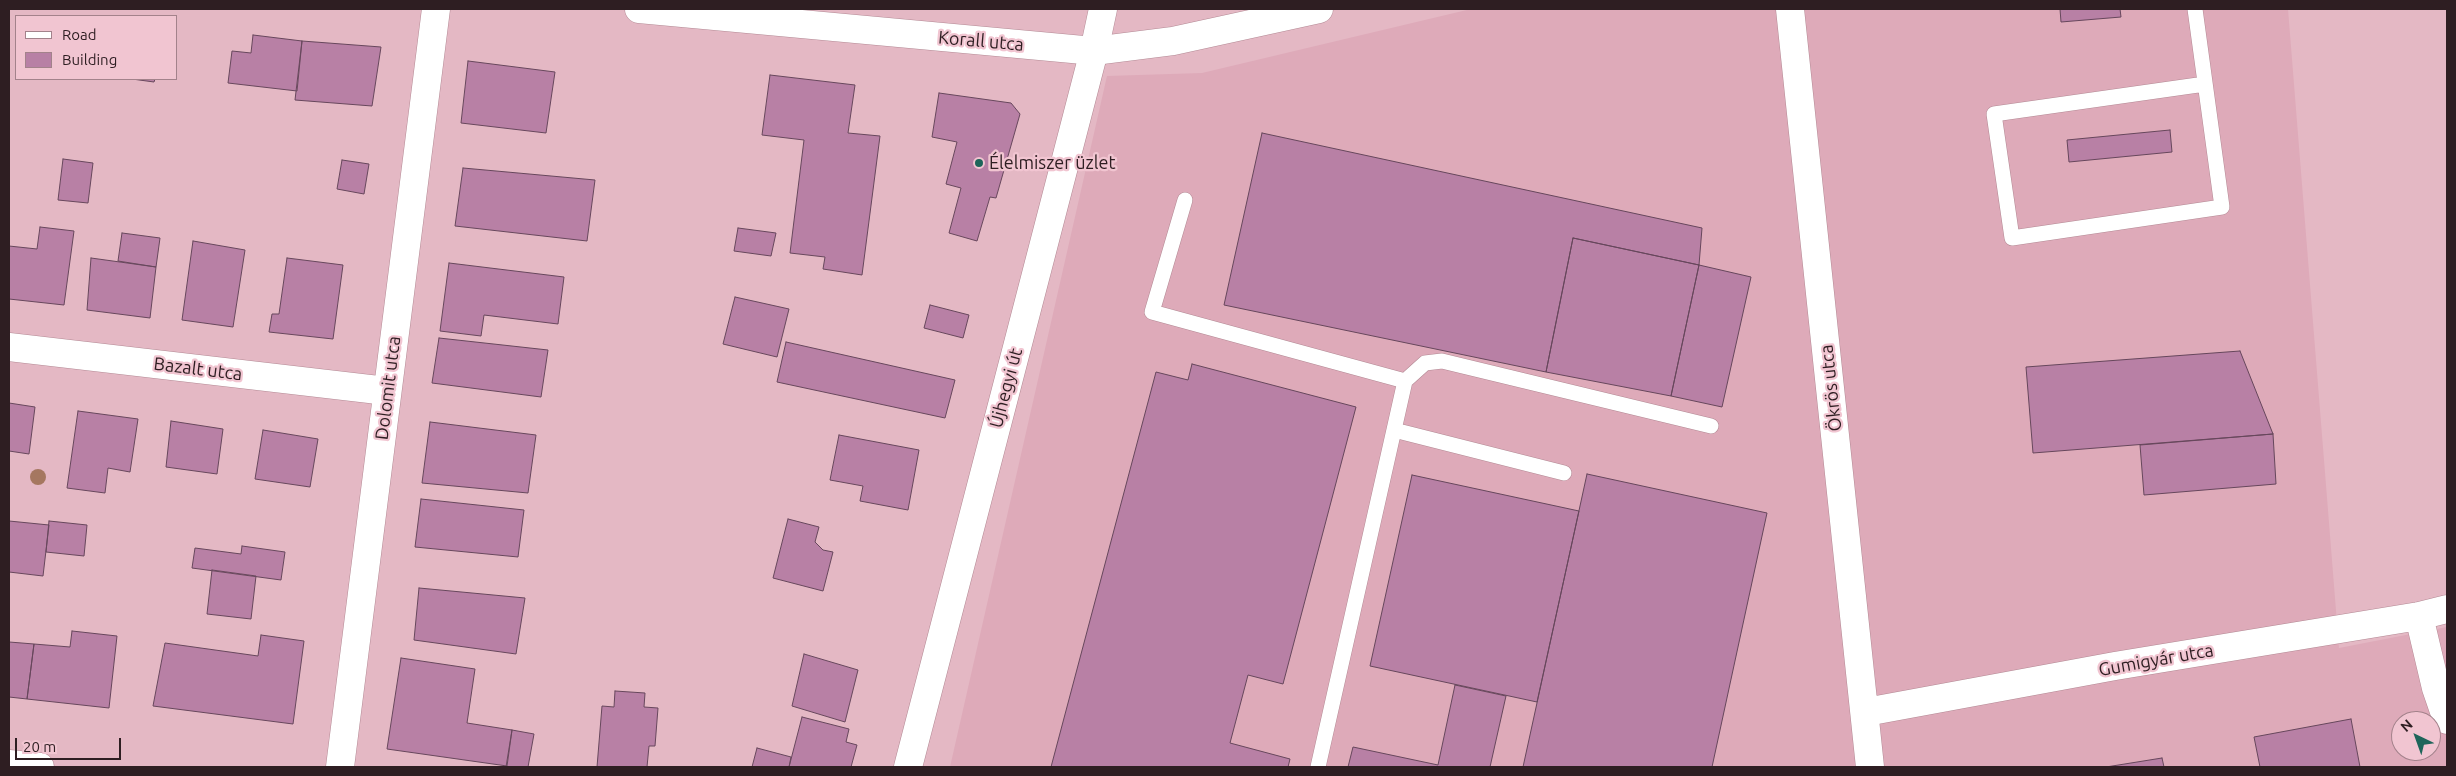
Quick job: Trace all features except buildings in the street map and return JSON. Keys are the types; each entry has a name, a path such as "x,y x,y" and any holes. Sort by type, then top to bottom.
{"street":[{"name":"Dolomit utca","path":"340,767 436,9"},
{"name":"Korall utca","path":"639,9 1094,51 1173,41 1319,9"},
{"name":"Újhegyi út","path":"908,767 1094,51 1103,9"},
{"name":"Ökrös utca","path":"1790,9 1866,712 1870,767"},
{"name":"Bazalt utca","path":"9,346 387,391"},
{"name":"Gumigyár utca","path":"1866,712 2115,666 2419,616 2447,609"},
{"path":"2419,616 2436,688 2447,720"},
{"path":"9,764 40,767"}],"lane":[{"path":"2195,9 2222,207 2012,238 1994,114 2205,84"},
{"path":"1185,200 1152,312 1405,381"},
{"path":"1318,767 1405,381 1425,363 1442,361 1711,426"},
{"path":"1394,430 1564,473"}],"shaded area":[{"path":"1471,9 2288,9 2339,648 2447,627 2447,767 950,767 1107,76 1202,73"}],"place":[{"name":"Élelmiszer üzlet","path":"979,163"}]}
